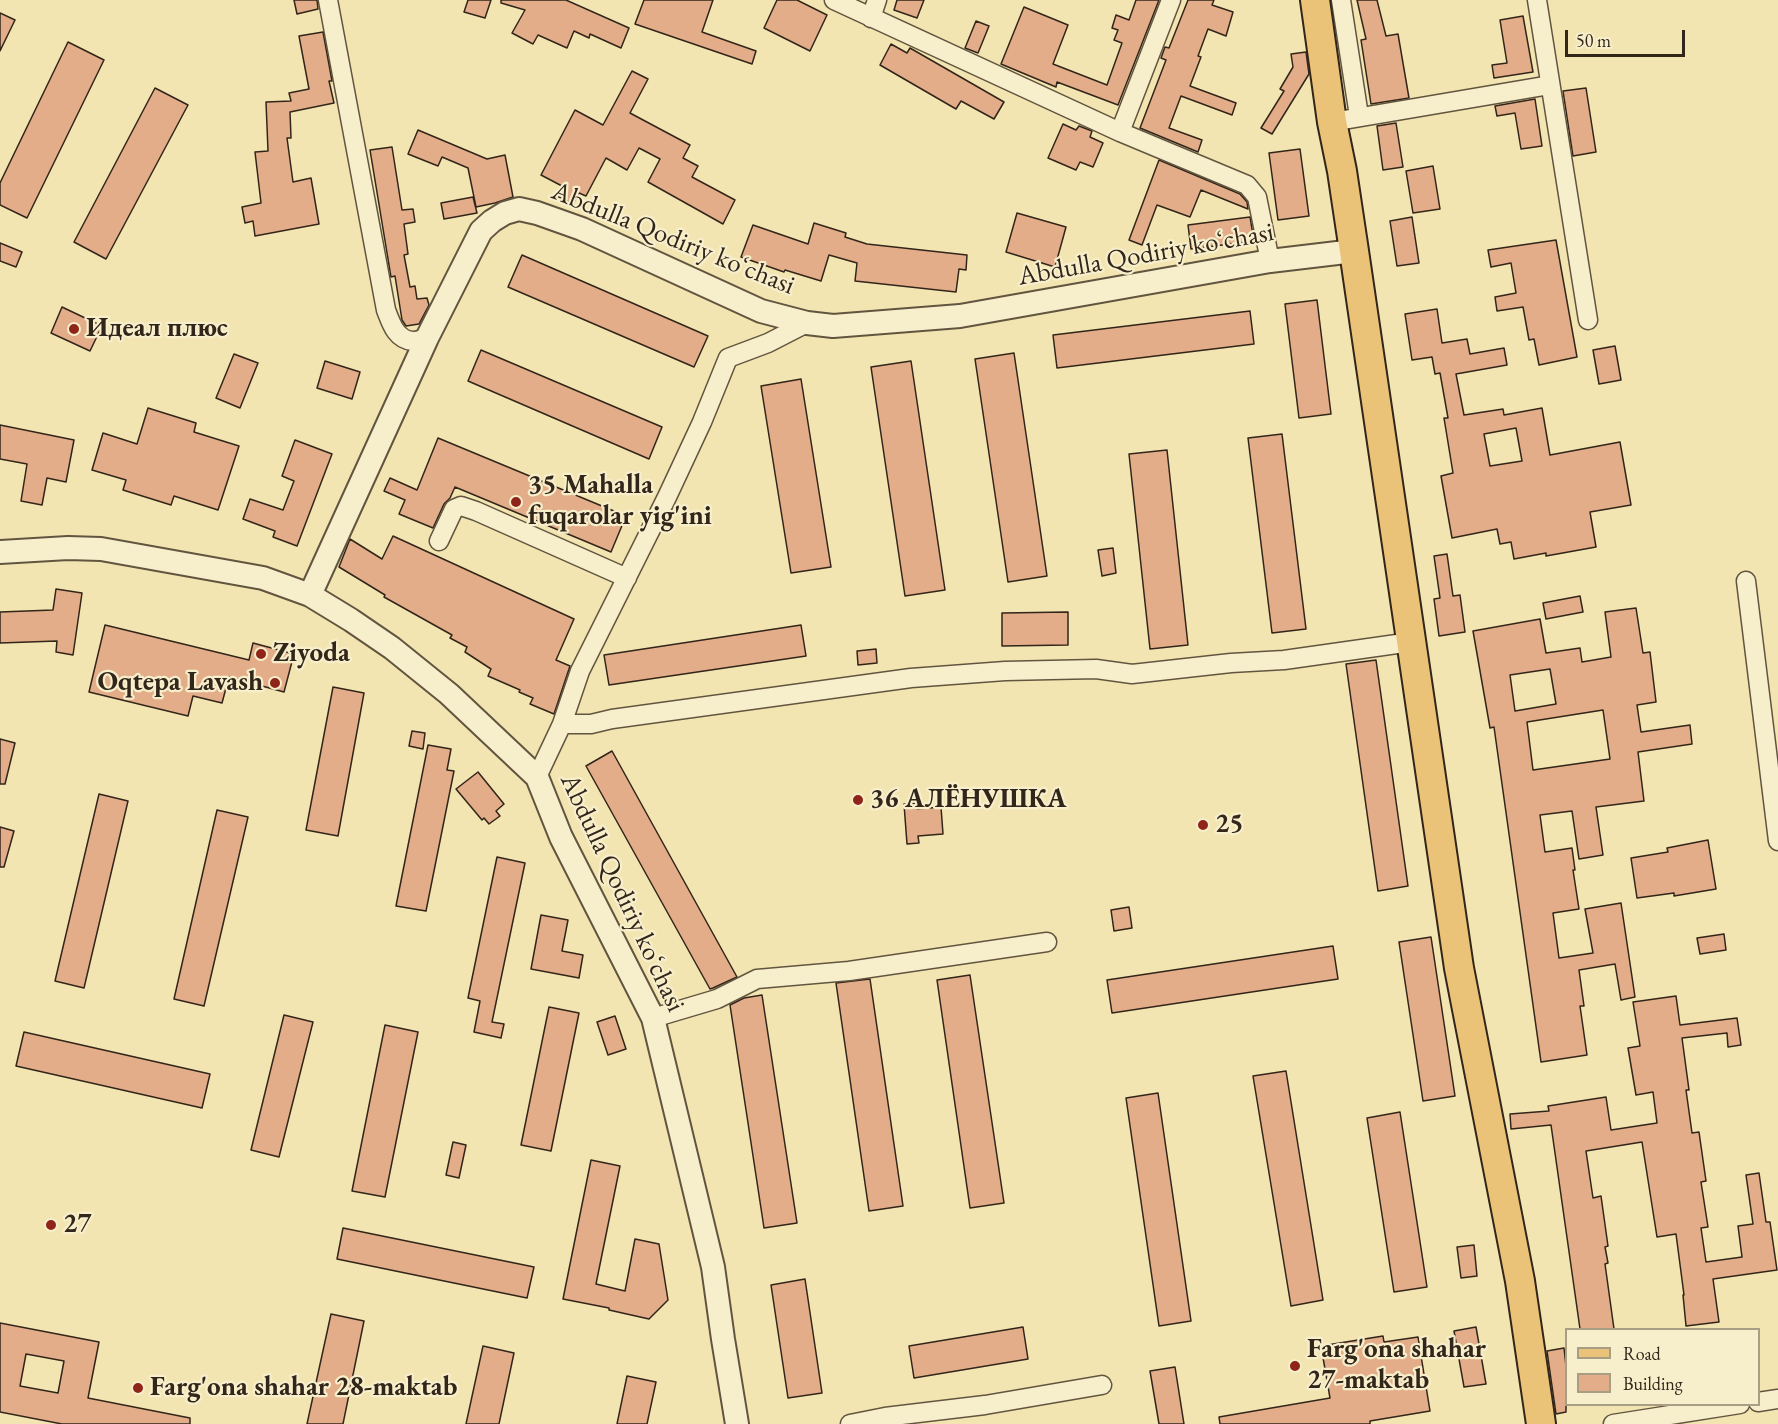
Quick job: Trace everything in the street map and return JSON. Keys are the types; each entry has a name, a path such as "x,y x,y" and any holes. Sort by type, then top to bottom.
{"main road":[{"path":"1315,0 1346,119 1342,171 1459,968 1520,1281 1540,1424"}],"street":[{"path":"328,0 386,310 396,333 403,338 413,341 427,338"},
{"path":"834,0 1120,132 1247,185 1257,196 1270,261"},
{"path":"871,18 877,0"},
{"path":"1120,132 1171,0"},
{"path":"1341,0 1346,119 1550,85"},
{"path":"1537,0 1588,320"},
{"name":"Abdulla Qodiriy koʻchasi","path":"310,595 427,338 457,297 481,231 499,217 519,210 537,213 582,229 761,311 807,323 833,326 960,316 1270,261 1354,251"},
{"path":"537,777 562,724 580,671 667,497 702,422 728,358 768,343 807,323"},
{"path":"439,541 454,510 460,506 476,510 627,578"},
{"name":"Abdulla Qodiriy koʻchasi","path":"0,552 68,548 101,549 263,578 310,595 392,648 448,694 537,777 561,837 653,1018 713,1267 737,1424"},
{"path":"1746,581 1778,841"},
{"path":"562,724 591,724 612,719 911,678 1005,671 1096,669 1132,674 1231,663 1284,660 1411,642"},
{"path":"653,1018 717,999 757,980 849,971 1047,942"},
{"path":"850,1424 1102,1385"},
{"path":"1760,1402 1778,1399"},
{"path":"1613,1424 1727,1406"}],"building":[{"path":"294,0 317,0 318,9 297,14"},
{"path":"468,0 491,0 485,18 464,12"},
{"path":"501,0 566,0 629,28 621,48 590,34 589,38 574,31 567,48 538,35 533,44 512,33 525,10 501,3"},
{"path":"644,0 713,0 702,32 756,51 752,64 635,24"},
{"path":"777,0 797,0 827,15 810,51 764,28"},
{"path":"897,0 924,0 917,18 894,10"},
{"path":"1136,0 1159,0 1118,105 1057,82 1056,87 1001,64 1024,7 1068,25 1053,64 1107,85 1122,43 1114,40 1118,30 1112,28 1116,15 1129,20"},
{"path":"1188,0 1214,0 1212,5 1233,12 1226,36 1208,29 1190,86 1236,103 1232,115 1181,96 1169,128 1202,140 1198,152 1140,128 1166,60 1161,58 1165,47 1169,48"},
{"path":"1357,0 1377,0 1386,36 1398,34 1409,98 1371,104 1361,40 1366,39"},
{"path":"0,13 15,20 0,51"},
{"path":"1523,16 1533,72 1494,78 1492,65 1507,63 1500,20"},
{"path":"976,21 989,26 978,53 965,48"},
{"path":"323,32 334,103 290,112 291,138 287,138 293,182 311,178 319,224 255,236 253,221 245,223 242,207 261,203 255,152 268,151 266,102 291,101 289,93 309,89 299,36"},
{"path":"68,42 104,60 27,218 0,205 0,183"},
{"path":"891,44 907,53 910,48 1004,102 994,119 961,101 956,109 880,65"},
{"path":"1306,52 1309,74 1272,134 1261,128 1284,91 1280,89 1293,67 1291,54"},
{"path":"632,71 648,79 630,113 690,145 683,158 698,166 692,177 735,200 723,224 648,182 660,159 639,148 627,170 606,158 586,196 579,193 573,204 557,196 562,186 541,175 575,110 603,125"},
{"path":"155,88 188,105 106,259 74,242"},
{"path":"1586,88 1596,152 1573,156 1563,91"},
{"path":"1535,99 1542,146 1521,149 1515,113 1497,116 1495,106"},
{"path":"1396,123 1403,167 1383,170 1377,126"},
{"path":"1063,124 1076,130 1079,126 1092,131 1090,137 1103,143 1093,167 1080,162 1076,170 1048,158"},
{"path":"418,130 487,159 505,155 513,197 476,207 468,168 442,157 438,166 408,154"},
{"path":"392,147 402,210 413,209 415,222 404,224 408,254 404,255 410,287 415,286 417,299 427,298 429,305 419,324 406,326 402,320 395,276 391,277 370,150"},
{"path":"1300,149 1309,216 1278,220 1269,153"},
{"path":"1159,160 1240,194 1247,202 1248,209 1201,190 1190,217 1157,205 1142,245 1129,240"},
{"path":"1433,166 1440,209 1413,213 1406,171"},
{"path":"473,197 477,213 444,219 441,203"},
{"path":"1017,213 1066,227 1055,267 1006,252"},
{"path":"1250,217 1254,241 1191,249 1188,225"},
{"path":"1412,217 1419,263 1397,266 1390,221"},
{"path":"814,223 846,233 845,237 867,244 967,255 966,270 959,269 956,292 855,281 857,263 829,255 821,281 785,270 784,272 741,257 753,225 808,244"},
{"path":"1556,240 1577,357 1539,365 1534,339 1529,340 1523,307 1497,311 1495,297 1516,293 1511,263 1491,267 1488,250"},
{"path":"0,243 22,252 16,267 0,261"},
{"path":"522,255 708,336 694,367 508,287"},
{"path":"1317,300 1331,414 1299,418 1285,304"},
{"path":"62,307 102,326 90,351 51,333"},
{"path":"1437,309 1442,343 1467,339 1470,354 1504,348 1507,365 1456,374 1464,415 1503,409 1504,415 1542,408 1550,455 1620,442 1631,505 1590,512 1596,547 1514,559 1511,542 1500,544 1497,529 1452,538 1441,476 1453,473 1444,418 1448,418 1440,373 1435,374 1432,357 1412,360 1405,314","holes":["1516,428 1522,461 1490,466 1484,434"]},
{"path":"1250,311 1254,344 1057,368 1053,335"},
{"path":"1615,346 1621,380 1599,384 1593,350"},
{"path":"481,350 662,427 649,459 468,381"},
{"path":"1014,353 1047,576 1008,582 975,359"},
{"path":"234,354 258,363 240,408 216,398"},
{"path":"325,361 360,372 352,399 317,388"},
{"path":"911,361 945,590 905,596 871,367"},
{"path":"801,379 831,567 791,573 761,386"},
{"path":"148,408 196,423 194,432 239,446 218,510 174,496 171,505 123,490 126,480 92,470 103,433 137,444"},
{"path":"0,425 74,440 66,482 47,478 42,505 21,501 27,464 0,459"},
{"path":"1282,434 1306,629 1272,633 1248,438"},
{"path":"438,438 626,516 611,552 455,487 433,528 399,514 405,500 384,491 390,478 417,490"},
{"path":"295,440 332,454 297,546 273,537 275,531 243,519 250,499 283,510 294,481 282,476"},
{"path":"1167,450 1188,645 1150,649 1129,454"},
{"path":"393,536 574,619 556,660 570,666 554,714 530,704 533,698 519,692 520,690 488,676 491,669 465,652 467,647 450,638 452,635 384,597 385,595 339,567 350,539 382,559"},
{"path":"1113,548 1116,573 1102,576 1098,550"},
{"path":"1447,554 1453,596 1460,595 1465,632 1439,636 1434,599 1440,598 1434,556"},
{"path":"56,589 82,593 73,655 56,652 57,641 0,643 0,612 53,610"},
{"path":"1580,596 1583,612 1546,619 1543,603"},
{"path":"1636,608 1643,653 1650,652 1656,702 1637,705 1641,732 1690,725 1692,744 1638,752 1644,801 1596,807 1603,855 1579,859 1572,811 1540,815 1545,852 1572,848 1575,870 1573,870 1579,909 1553,913 1559,958 1593,953 1585,909 1621,903 1635,997 1621,1000 1615,964 1579,970 1584,1006 1580,1006 1587,1055 1541,1062 1494,727 1490,728 1473,631 1540,619 1546,653 1580,648 1582,662 1611,657 1605,612","holes":["1550,669 1556,704 1515,711 1510,675","1603,710 1610,759 1533,770 1527,722"]},
{"path":"1068,612 1068,645 1002,646 1002,613"},
{"path":"105,625 249,660 253,643 294,654 284,692 229,677 222,703 193,696 188,716 89,692"},
{"path":"801,625 806,656 609,685 604,655"},
{"path":"876,649 877,663 858,665 857,651"},
{"path":"1376,660 1408,886 1378,891 1346,664"},
{"path":"333,687 364,693 338,836 306,830"},
{"path":"412,731 425,733 423,749 409,746"},
{"path":"0,739 15,743 5,784 0,784"},
{"path":"428,745 451,749 447,770 454,771 426,911 396,906"},
{"path":"612,751 737,977 710,989 586,766"},
{"path":"478,772 504,804 496,811 500,816 489,824 484,818 482,820 456,789"},
{"path":"99,794 128,801 84,988 55,981"},
{"path":"916,803 917,809 941,807 943,834 918,836 919,843 907,844 904,804"},
{"path":"217,810 248,817 204,1006 174,999"},
{"path":"0,827 14,831 4,867 0,867"},
{"path":"1708,840 1716,889 1674,896 1674,893 1637,898 1631,858 1668,852 1667,848"},
{"path":"497,857 525,863 492,1022 504,1024 501,1038 474,1032 480,1001 468,998"},
{"path":"1129,907 1132,928 1114,931 1111,910"},
{"path":"541,915 568,920 562,951 583,955 579,978 531,969"},
{"path":"1724,934 1726,950 1700,954 1697,938"},
{"path":"1431,937 1455,1096 1423,1101 1399,942"},
{"path":"1333,946 1338,979 1112,1013 1107,980"},
{"path":"970,975 1004,1203 970,1208 937,980"},
{"path":"870,979 903,1206 869,1211 836,983"},
{"path":"762,995 797,1223 764,1228 730,1005 744,998"},
{"path":"1676,996 1680,1025 1737,1018 1741,1045 1728,1047 1727,1033 1682,1038 1692,1133 1699,1132 1706,1181 1701,1182 1708,1227 1701,1228 1706,1262 1742,1257 1738,1226 1753,1224 1746,1175 1759,1173 1766,1222 1770,1222 1777,1270 1713,1279 1719,1322 1686,1326 1676,1234 1657,1237 1642,1142 1586,1151 1593,1198 1601,1196 1608,1246 1605,1247 1608,1263 1605,1264 1614,1328 1580,1328 1551,1125 1511,1129 1510,1114 1549,1111 1548,1106 1606,1097 1611,1130 1657,1123 1653,1092 1636,1095 1628,1048 1640,1046 1633,1002"},
{"path":"549,1007 579,1013 551,1151 521,1145"},
{"path":"284,1015 313,1022 279,1157 251,1150"},
{"path":"615,1016 626,1049 608,1055 597,1022"},
{"path":"385,1025 418,1032 385,1197 352,1191"},
{"path":"24,1032 210,1074 202,1108 16,1066"},
{"path":"1286,1071 1323,1300 1291,1306 1253,1076"},
{"path":"1158,1093 1191,1321 1159,1326 1126,1098"},
{"path":"1400,1112 1427,1287 1394,1292 1367,1118"},
{"path":"453,1142 466,1145 459,1178 446,1175"},
{"path":"591,1160 620,1166 596,1284 625,1291 635,1239 659,1244 668,1300 649,1319 563,1299"},
{"path":"343,1228 534,1267 527,1298 337,1259"},
{"path":"1474,1245 1477,1276 1461,1278 1457,1247"},
{"path":"805,1279 822,1393 788,1398 771,1285"},
{"path":"331,1314 364,1321 343,1424 307,1424"},
{"path":"0,1323 99,1342 88,1398 190,1418 190,1424 62,1424 0,1412","holes":["26,1354 64,1361 58,1393 20,1386"]},
{"path":"1023,1327 1028,1359 914,1378 909,1346"},
{"path":"1476,1327 1486,1384 1464,1387 1454,1331"},
{"path":"1383,1336 1384,1342 1418,1337 1430,1411 1370,1421 1370,1424 1220,1424 1219,1417 1330,1398 1321,1346"},
{"path":"483,1346 514,1353 499,1424 466,1424"},
{"path":"1564,1348 1566,1412 1556,1414 1547,1351"},
{"path":"1175,1367 1184,1424 1159,1424 1150,1371"},
{"path":"627,1376 656,1382 647,1424 617,1424"}],"place":[{"name":"Идеал плюс","path":"74,329"},
{"name":"35 Mahalla fuqarolar yig'ini","path":"516,502"},
{"name":"Ziyoda","path":"261,654"},
{"name":"Oqtepa Lavash","path":"275,683"},
{"name":"36 АЛЁНУШКА","path":"858,800"},
{"name":"25","path":"1203,825"},
{"name":"27","path":"51,1225"},
{"name":"Farg'ona shahar 27-maktab","path":"1295,1366"},
{"name":"Farg'ona shahar 28-maktab","path":"138,1388"}]}
